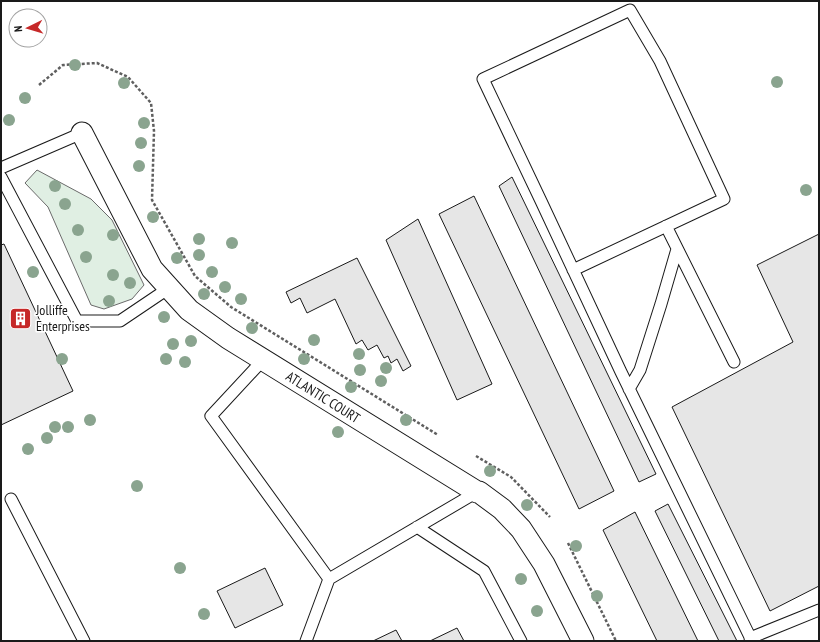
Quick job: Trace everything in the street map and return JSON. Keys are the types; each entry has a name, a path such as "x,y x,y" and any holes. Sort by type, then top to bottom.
{"street":[{"name":"ATLANTIC COURT","path":"82,133 152,269 189,310 228,338 479,492 502,509 521,529 544,564 583,641"}],"lane":[{"path":"573,270 724,198 660,62 630,10 483,79 629,389 751,640 819,610"},
{"path":"1,168 82,133"},
{"path":"1,177 77,321 120,321 169,288"},
{"path":"666,226 734,362"},
{"path":"629,389 640,370 677,249"},
{"path":"263,360 211,416 329,580"},
{"path":"306,641 329,580 477,492"},
{"path":"11,499 84,641"},
{"path":"417,527 484,571 521,641"}],"path":[{"path":"39,85 63,65 97,63 128,77 151,103 154,131 152,200 195,276 231,307 438,435"},
{"path":"476,456 511,477 550,517"},
{"path":"568,543 616,641"}],"green space":[{"path":"37,170 91,199 112,220 144,285 132,299 104,309 91,305 48,207 25,183"}],"building":[{"path":"512,177 656,474 639,482 499,186"},
{"path":"474,196 614,491 579,509 439,214"},
{"path":"418,219 492,384 457,400 386,240"},
{"path":"819,234 819,586 770,611 672,407 793,342 757,265"},
{"name":"Jolliffe Enterprises","path":"4,244 73,391 1,425 1,245"},
{"path":"357,258 411,366 403,371 397,359 391,363 388,356 384,358 377,345 368,350 362,340 356,344 335,299 307,313 300,298 291,303 286,292"},
{"path":"668,504 737,641 719,641 655,511"},
{"path":"635,512 698,641 657,641 603,530"},
{"path":"265,568 283,605 235,628 217,591"},
{"path":"457,628 464,641 430,641"},
{"path":"396,630 402,641 373,641"}],"place":[{"name":"Jolliffe Enterprises","path":"20,318"}]}
